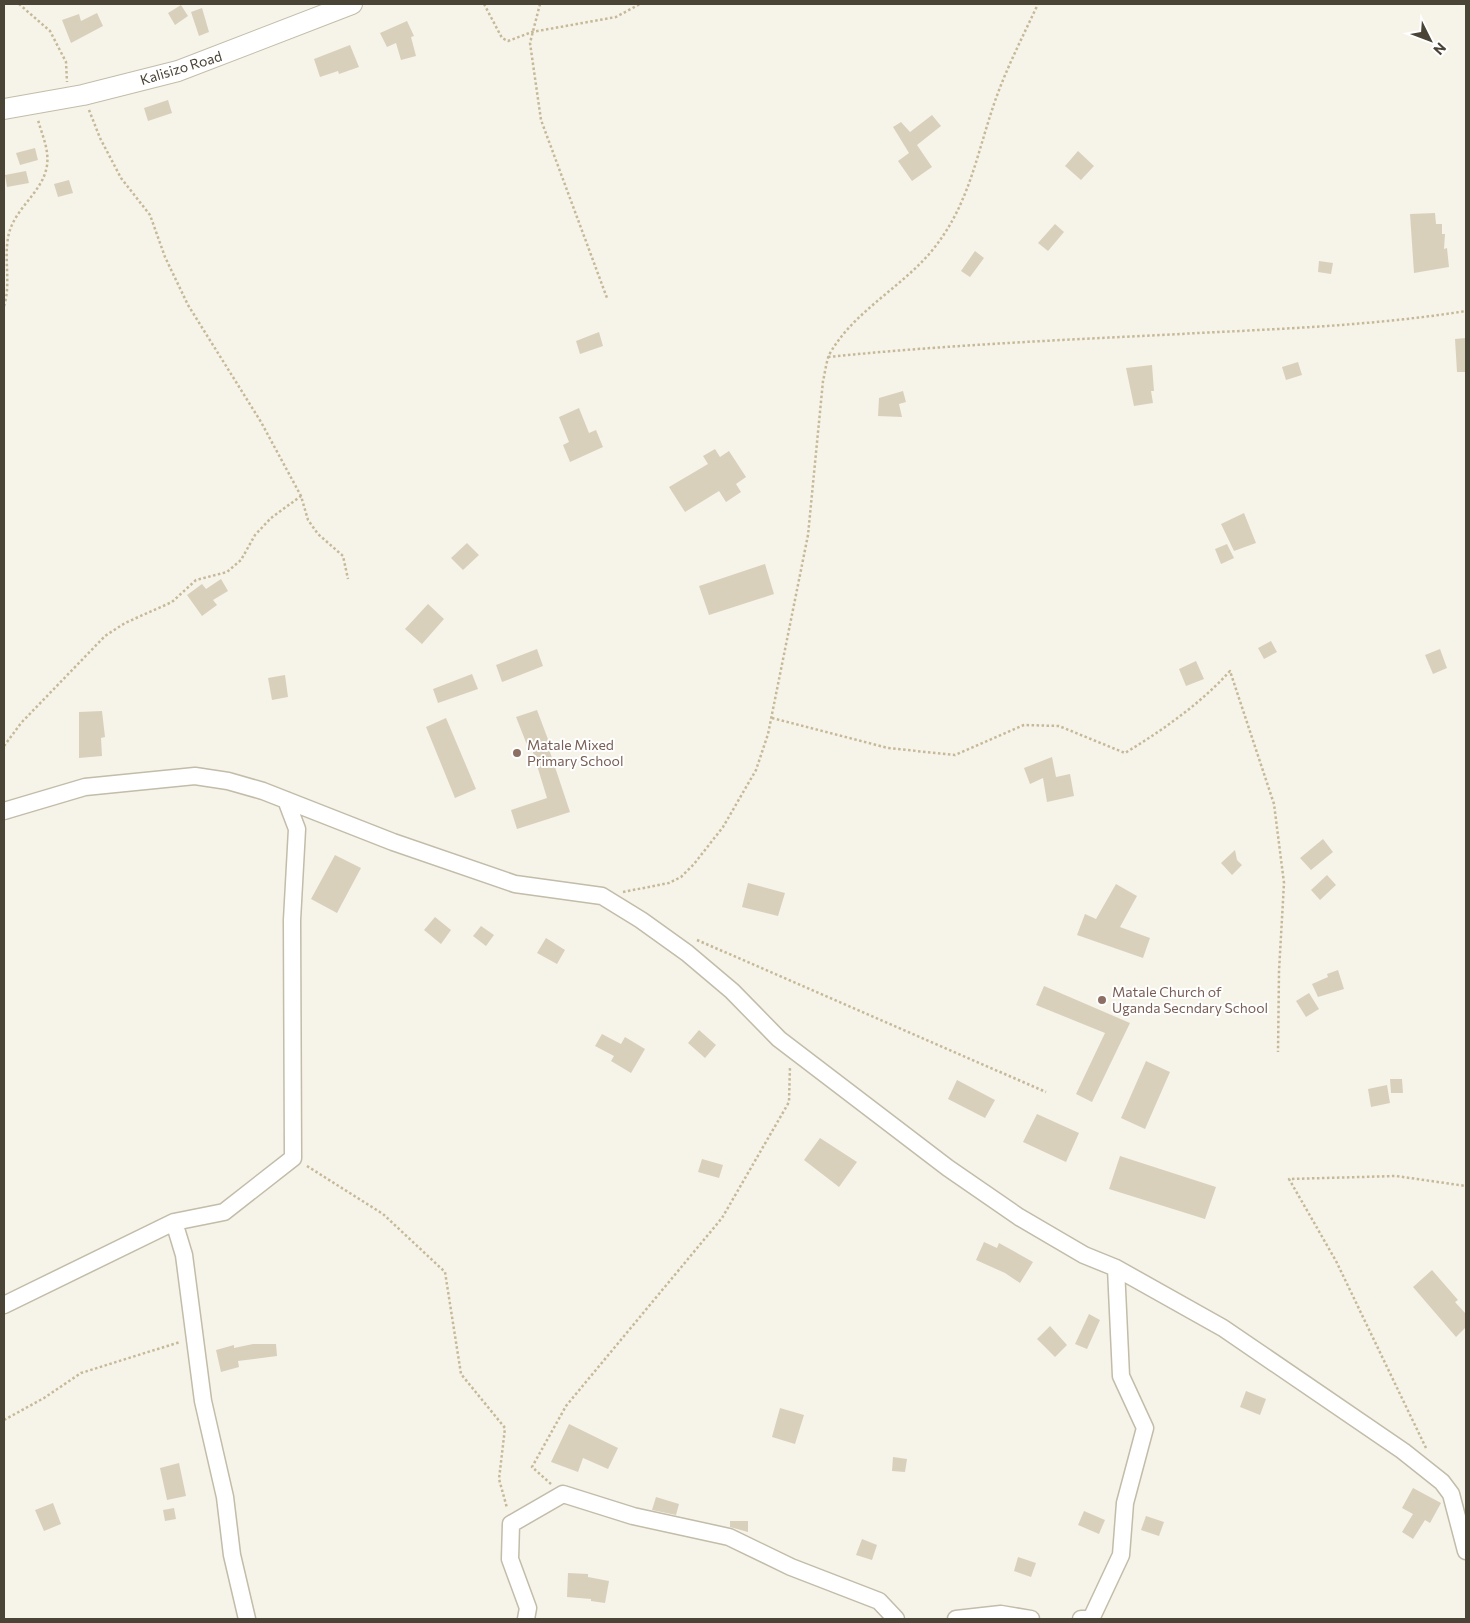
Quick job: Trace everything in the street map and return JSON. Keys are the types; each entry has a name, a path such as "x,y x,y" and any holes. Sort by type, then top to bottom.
{"street":[{"name":"Kalisizo Road","path":"4,109 76,97 186,68 352,4"},
{"path":"4,811 85,787 194,776 228,781 263,791 445,862 515,884 602,896 641,920 686,952 732,991 790,1047 948,1168 1019,1217 1084,1255 1116,1268 1223,1328 1427,1470 1442,1482 1451,1494 1466,1551"},
{"path":"4,1305 174,1222 224,1212 293,1158 292,920 297,829 286,800"},
{"path":"174,1222 184,1255 203,1401 225,1497 232,1555 247,1619"},
{"path":"1081,1619 1091,1619 1122,1555 1125,1503 1145,1428 1121,1376 1116,1268"},
{"path":"526,1619 528,1608 510,1559 511,1524 563,1494 633,1516 729,1537 790,1567 879,1601 896,1619"},
{"path":"956,1619 1001,1614 1030,1619"}],"path":[{"path":"19,4 50,31 66,62 76,97 121,178 150,215 165,257 188,305 260,422 301,496 308,520 318,534 343,556 348,579"},
{"path":"484,4 502,38 508,41 532,32 616,17 640,4"},
{"path":"540,4 530,43 541,120 607,298"},
{"path":"602,896 669,883 681,877 694,864 723,827 748,787 772,718 808,535 823,381 828,357 840,338 856,320 929,253 952,223 964,199 1006,73 1038,4"},
{"path":"4,306 7,290 8,237 21,208 41,186 46,171 47,154 33,104"},
{"path":"828,357 995,343 1242,331 1408,320 1466,311"},
{"path":"4,746 21,723 105,636 125,623 172,602 196,580 227,572 241,560 255,535 271,518 301,496"},
{"path":"772,718 888,748 955,755 1024,725 1059,726 1125,753 1168,725 1212,692 1230,672 1274,804 1284,883 1279,972 1278,1052"},
{"path":"696,940 1046,1092"},
{"path":"563,1494 532,1467 566,1406 722,1218 789,1102 790,1047"},
{"path":"293,1158 383,1214 445,1272 461,1374 505,1428 500,1479 511,1524"},
{"path":"1429,1455 1336,1261 1289,1179 1396,1176 1466,1186"},
{"path":"4,1420 44,1398 81,1372 184,1341 191,1316"}],"building":[{"path":"181,5 188,16 175,25 168,13"},
{"path":"202,8 209,32 199,36 191,12"},
{"path":"97,13 103,26 71,43 62,20 79,14 81,21"},
{"path":"407,21 414,36 411,37 416,56 401,60 396,43 387,47 380,33"},
{"path":"350,45 359,67 339,74 338,71 320,77 314,59"},
{"path":"168,100 172,113 148,121 144,108"},
{"path":"932,115 941,126 917,145 932,167 912,181 898,161 909,153 893,127 901,122 910,132"},
{"path":"35,148 38,160 20,165 16,153"},
{"path":"1078,151 1094,166 1081,180 1065,166"},
{"path":"26,171 29,183 7,187 5,175"},
{"path":"69,180 73,193 58,197 54,184"},
{"path":"1435,213 1436,224 1442,224 1442,234 1445,234 1444,249 1447,248 1449,267 1414,273 1410,214"},
{"path":"1055,224 1064,232 1048,251 1038,243"},
{"path":"975,251 984,258 970,277 961,271"},
{"path":"1319,261 1333,263 1331,274 1318,272"},
{"path":"599,332 603,346 580,354 576,341"},
{"path":"1466,338 1466,372 1457,372 1455,339"},
{"path":"1298,362 1302,375 1286,380 1282,367"},
{"path":"1152,365 1154,391 1151,391 1153,403 1134,406 1126,368"},
{"path":"903,391 906,402 899,404 902,417 878,416 879,398"},
{"path":"579,408 589,433 596,430 603,447 570,462 563,445 569,442 559,417"},
{"path":"715,449 720,457 729,451 746,477 736,484 741,492 726,502 719,491 685,512 669,487 708,464 703,456"},
{"path":"1244,513 1256,543 1234,551 1221,524"},
{"path":"467,543 479,555 463,570 451,558"},
{"path":"1227,544 1234,558 1221,564 1215,549"},
{"path":"765,564 774,594 709,615 699,586"},
{"path":"221,579 228,591 213,600 217,605 202,616 187,595 202,584 206,589"},
{"path":"428,604 444,619 422,644 405,629"},
{"path":"1271,641 1277,652 1264,659 1258,648"},
{"path":"537,649 543,666 502,682 496,665"},
{"path":"1440,649 1447,668 1433,674 1425,655"},
{"path":"1196,661 1204,679 1186,686 1179,669"},
{"path":"472,674 478,689 438,703 433,689"},
{"path":"285,675 288,697 272,700 268,678"},
{"path":"537,710 549,742 547,743 570,812 517,829 511,810 547,798 532,749 529,750 516,717"},
{"path":"102,711 105,737 101,738 102,756 79,758 79,712"},
{"path":"446,718 476,789 455,798 426,727"},
{"path":"1052,757 1056,777 1070,774 1074,796 1047,802 1043,778 1030,784 1024,768"},
{"path":"1323,839 1333,852 1311,870 1300,858"},
{"path":"1235,850 1237,860 1242,865 1232,875 1221,863"},
{"path":"335,855 361,868 337,913 311,899"},
{"path":"1327,875 1336,885 1320,900 1311,890"},
{"path":"748,883 785,893 778,916 742,907"},
{"path":"1116,884 1137,896 1120,927 1150,938 1143,958 1077,935 1085,914 1096,919"},
{"path":"435,917 451,930 441,944 424,930"},
{"path":"481,926 494,935 486,946 473,936"},
{"path":"546,938 565,950 557,964 537,953"},
{"path":"1338,970 1344,989 1318,997 1312,984 1328,977 1327,974"},
{"path":"1044,986 1130,1023 1092,1102 1076,1094 1105,1033 1036,1005"},
{"path":"1309,993 1319,1009 1306,1017 1296,1001"},
{"path":"699,1030 716,1045 705,1058 688,1043"},
{"path":"602,1034 621,1044 625,1037 645,1049 631,1073 611,1061 614,1056 595,1046"},
{"path":"1146,1061 1170,1072 1145,1129 1121,1118"},
{"path":"1390,1079 1402,1079 1403,1093 1391,1093"},
{"path":"957,1080 995,1100 985,1118 948,1099"},
{"path":"1387,1085 1390,1103 1371,1107 1368,1089"},
{"path":"1037,1114 1079,1133 1066,1162 1023,1142"},
{"path":"820,1138 857,1162 839,1187 804,1160"},
{"path":"1120,1156 1216,1187 1205,1219 1109,1189"},
{"path":"702,1159 723,1165 719,1178 698,1172"},
{"path":"984,1242 997,1248 999,1243 1033,1262 1020,1283 1005,1273 976,1260"},
{"path":"1432,1270 1458,1300 1455,1302 1466,1314 1466,1327 1456,1337 1413,1287"},
{"path":"1089,1314 1100,1320 1087,1349 1075,1344"},
{"path":"1050,1326 1067,1345 1055,1357 1037,1339"},
{"path":"253,1344 276,1344 277,1356 238,1361 239,1367 221,1372 216,1350 234,1345 234,1348"},
{"path":"1246,1391 1266,1399 1260,1415 1240,1407"},
{"path":"780,1408 804,1415 795,1444 772,1437"},
{"path":"569,1424 618,1448 608,1469 583,1458 578,1472 551,1462"},
{"path":"893,1457 907,1459 905,1472 892,1471"},
{"path":"179,1463 186,1496 167,1500 160,1468"},
{"path":"1413,1488 1441,1503 1430,1523 1425,1520 1413,1539 1402,1532 1413,1514 1402,1508"},
{"path":"656,1497 679,1504 676,1515 652,1510"},
{"path":"53,1503 61,1524 44,1531 35,1510"},
{"path":"174,1508 176,1519 165,1521 163,1510"},
{"path":"1084,1511 1105,1520 1099,1534 1078,1525"},
{"path":"1146,1516 1164,1522 1159,1536 1141,1530"},
{"path":"730,1521 748,1521 748,1532 730,1527"},
{"path":"862,1539 877,1545 872,1560 856,1555"},
{"path":"1018,1557 1036,1563 1031,1577 1014,1571"},
{"path":"568,1573 588,1574 588,1577 609,1581 605,1603 591,1601 591,1599 567,1597"}],"place":[{"name":"Matale Mixed Primary School","path":"517,753"},
{"name":"Matale Church of Uganda Secndary School","path":"1102,1000"}]}
